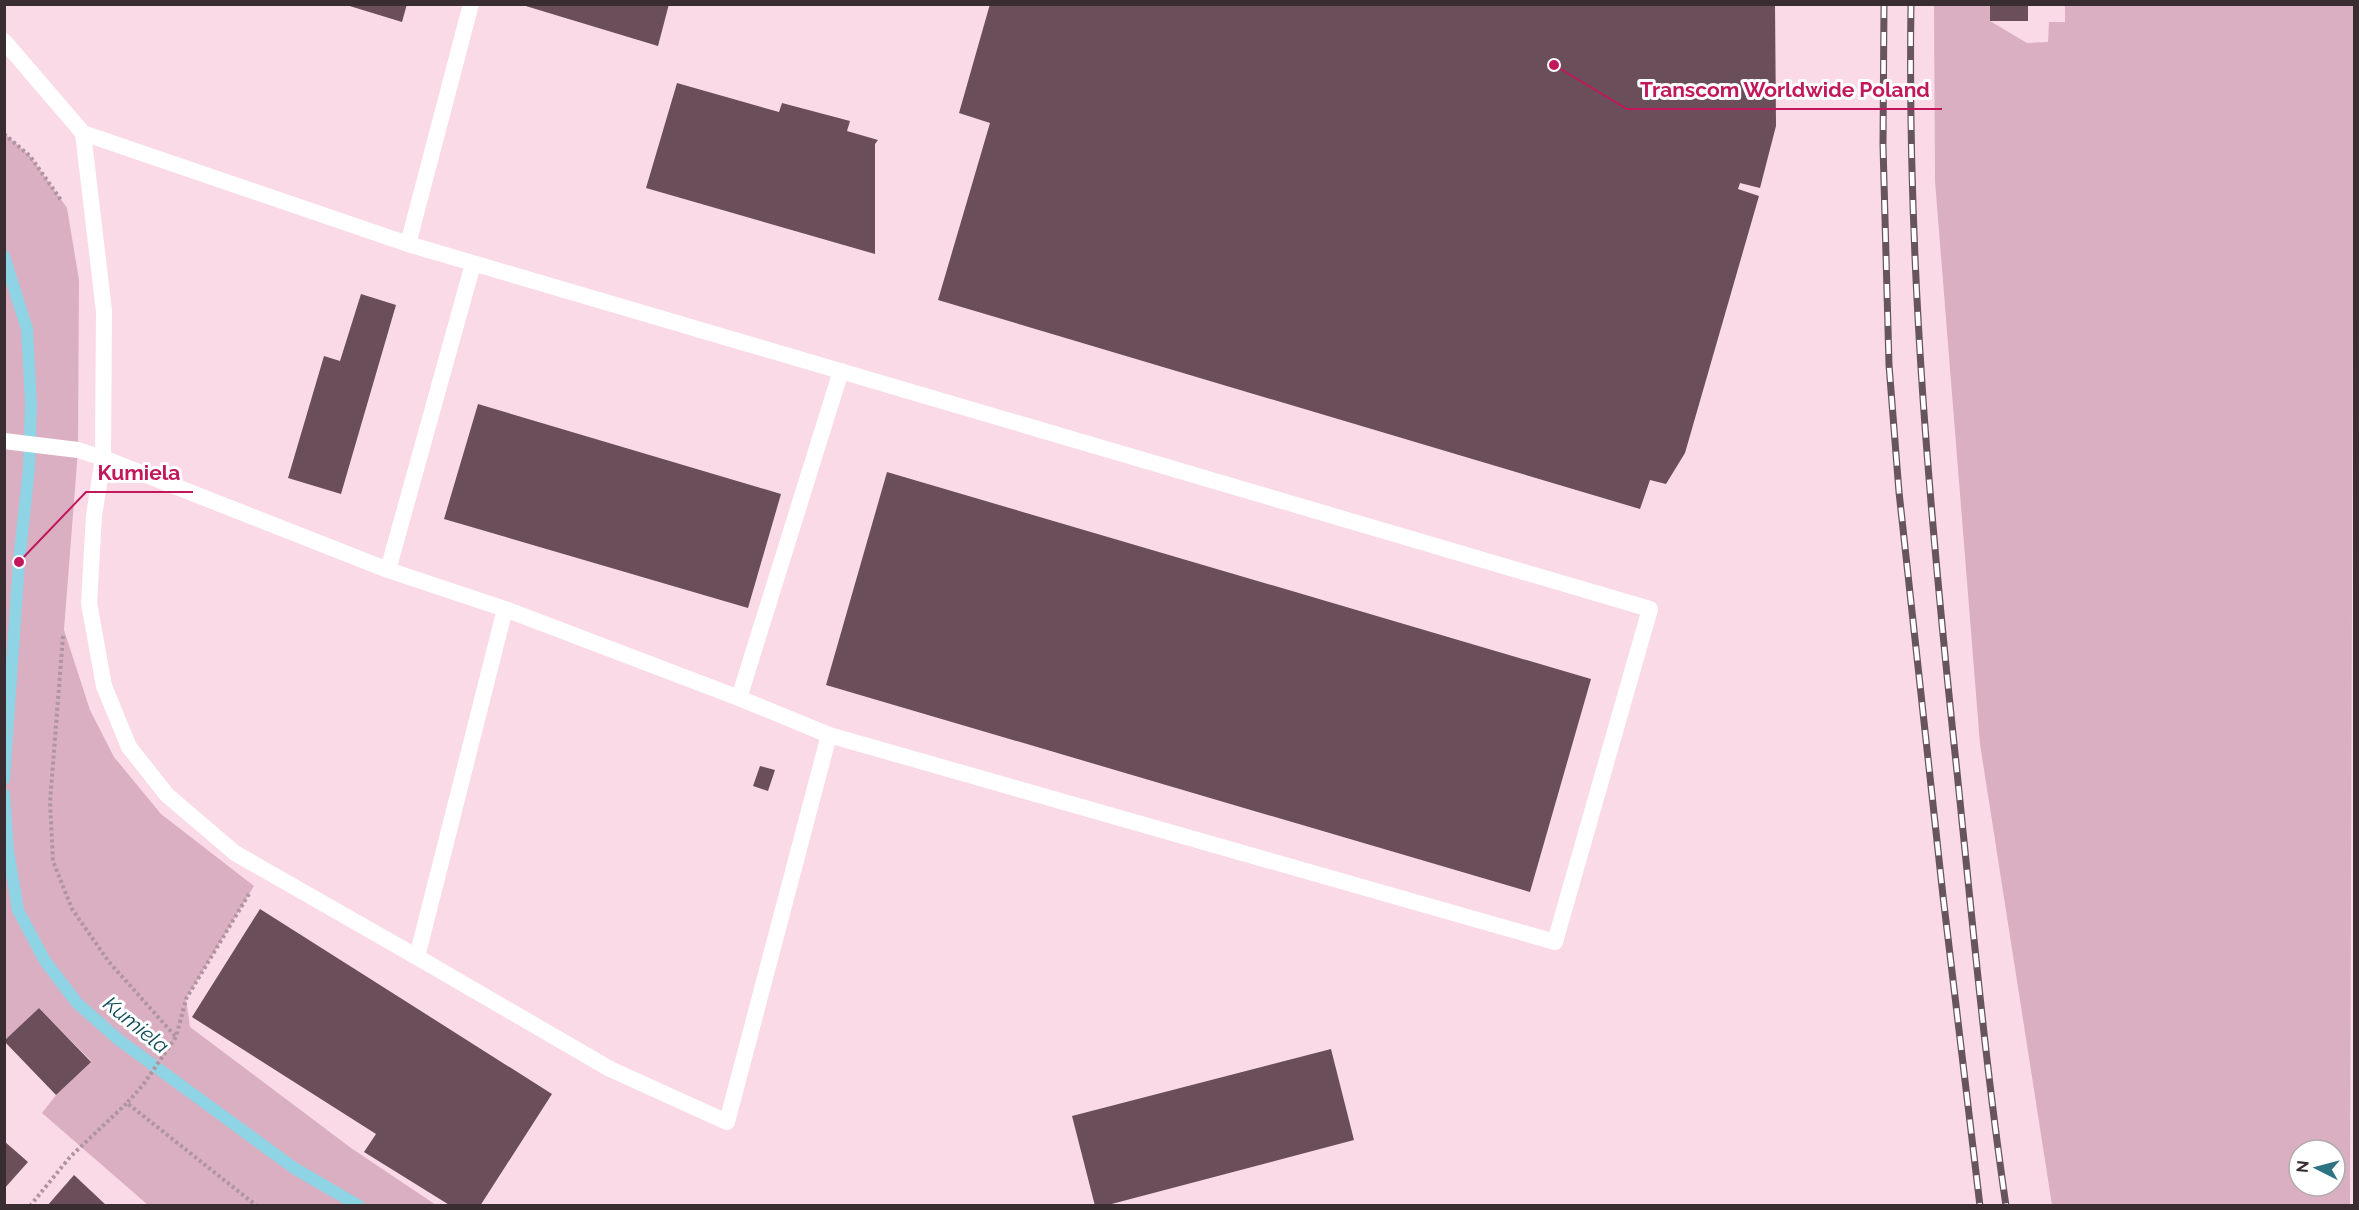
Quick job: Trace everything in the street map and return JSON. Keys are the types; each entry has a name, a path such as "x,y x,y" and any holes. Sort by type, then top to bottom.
{"lane":[{"path":"408,244 471,4"},
{"path":"4,41 83,133 473,264 1650,609 1555,942 829,735 739,698 505,609 388,570 103,458 78,450 4,441"},
{"path":"83,133 104,311 103,458 94,516 89,603 104,686 129,747 167,795 235,853 610,1069 727,1122 829,735"},
{"path":"388,570 473,264"},
{"path":"739,698 841,371"},
{"path":"417,957 505,609"}],"path":[{"path":"30,1206 70,1157 143,1085 176,1037 186,999 264,870"},
{"path":"127,1103 257,1206"}],"shaded area":[{"path":"1934,5 1990,5 1990,21 2027,43 2048,42 2049,22 2065,22 2065,5 2354,5 2350,1205 2052,1205 1980,744 1935,181"},
{"path":"5,134 30,156 67,208 79,280 78,450 64,630 90,710 114,757 161,814 254,886 186,999 190,1027 351,1148 436,1205 148,1205 42,1113 56,1095 91,1061 39,1008 5,1041"}],"building":[{"path":"343,4 407,4 402,22"},
{"path":"519,4 669,4 658,46"},
{"path":"990,4 1775,4 1776,126 1760,188 1740,183 1738,189 1759,196 1685,453 1666,484 1650,480 1640,509 938,300 990,123 959,113"},
{"path":"1990,4 2028,4 2028,21 1990,21"},
{"path":"677,83 779,112 782,103 850,121 847,131 878,140 875,144 875,254 646,188"},
{"path":"361,294 396,305 341,494 288,478 324,356 340,361"},
{"path":"478,404 781,494 748,608 444,519"},
{"path":"887,472 1591,679 1530,892 826,685"},
{"path":"760,766 775,770 768,791 753,786"},
{"path":"260,909 552,1094 480,1206 451,1206 364,1152 376,1134 192,1017"},
{"path":"39,1008 91,1062 56,1095 4,1041"},
{"path":"1331,1049 1354,1140 1104,1206 1095,1206 1072,1116"},
{"path":"4,1141 28,1162 4,1189"},
{"path":"74,1175 107,1206 47,1206"}],"waterway":[{"name":"Kumiela","path":"4,256 27,329 31,404 29,468 19,562 4,779"},
{"name":"Kumiela","path":"4,794 8,851 18,910 45,961 77,1003 119,1040 294,1168 359,1206"}],"railway":[{"path":"1884,4 1883,145 1889,365 1899,492 1943,896 1980,1206"},
{"path":"1911,4 1913,197 1922,389 1947,676 1979,989 2006,1206"}],"place":[{"name":"Transcom Worldwide Poland","path":"1554,65"},
{"name":"Kumiela","path":"19,562"}]}
